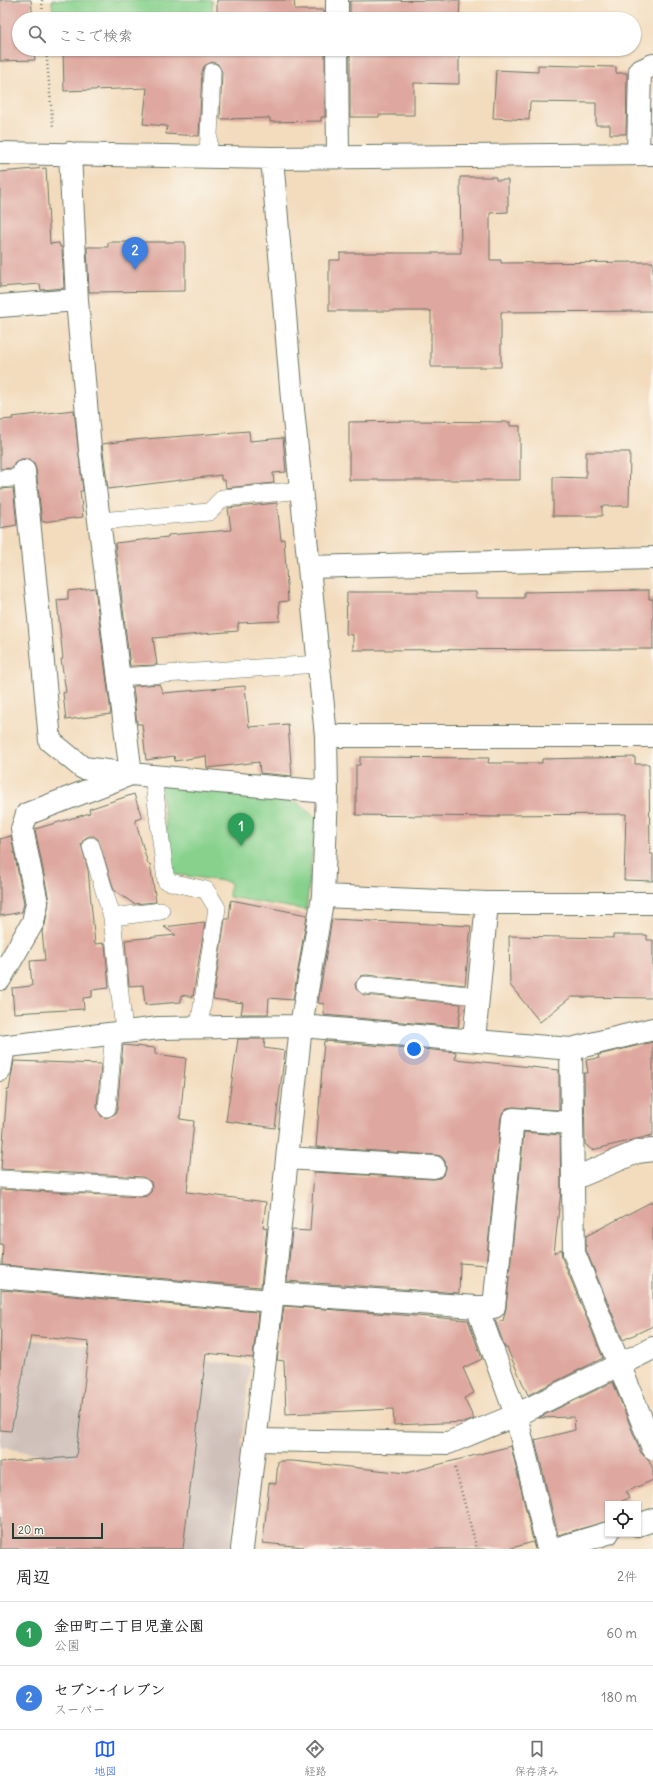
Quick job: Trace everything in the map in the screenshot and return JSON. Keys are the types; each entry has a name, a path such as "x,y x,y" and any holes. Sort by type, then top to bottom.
{"street":[{"path":"337,0 337,12"},
{"path":"337,56 338,157"},
{"path":"0,153 272,158 645,154 640,71 653,65"},
{"path":"63,153 90,449 99,521 119,677 142,775"},
{"path":"242,1549 272,1297 301,1026 323,896 327,792 326,736 292,399 272,158"},
{"path":"0,306 77,300"},
{"path":"24,474 50,741 83,768 327,792"},
{"path":"309,566 653,558"},
{"path":"326,736 653,736"},
{"path":"0,979 33,922 37,903 22,829 27,814 142,775"},
{"path":"323,896 487,903 653,903"},
{"path":"474,1040 487,903"},
{"path":"0,1070 2,1047 159,1028 301,1026 572,1049 653,1029"},
{"path":"572,1049 574,1253 653,1448"},
{"path":"0,1277 272,1297 494,1307 513,1119 572,1123"},
{"path":"573,1179 638,1152 653,1150"},
{"path":"287,1158 434,1167"},
{"path":"477,1307 516,1415 548,1549"},
{"path":"255,1440 448,1443 516,1415 619,1363 653,1348"},
{"path":"641,1523 653,1520"},
{"path":"555,1549 605,1534"}],"lane":[{"path":"208,156 212,72"},
{"path":"0,479 24,474"},
{"path":"99,521 209,512 224,498 301,490"},
{"path":"119,677 319,664"},
{"path":"142,775 166,881 206,890 217,908 199,1027"},
{"path":"91,846 112,917 119,1032 107,1108"},
{"path":"112,917 161,911"},
{"path":"365,985 479,996"},
{"path":"0,1179 142,1187"}],"path":[{"path":"42,0 43,12"},
{"path":"47,56 63,153"},
{"path":"448,1443 477,1549"}],"shaded area":[{"path":"0,1336 250,1366 230,1549 60,1549 55,1511 43,1455 0,1447"}],"green space":[{"path":"52,0 212,0 213,12 53,12"},
{"path":"187,784 297,802 316,818 306,910 229,897 230,882 173,874 160,786"}],"building":[{"path":"0,0 31,0 32,12 12,12 12,56 35,56 35,60 0,61"},
{"path":"217,0 294,0 295,10 324,10 324,12 217,12"},
{"path":"460,0 459,12 350,12 350,1"},
{"path":"63,56 325,56 325,117 321,117 321,121 270,122 270,118 220,119 222,72 218,64 212,62 204,66 202,72 199,136 166,134 167,126 143,124 147,88 64,91"},
{"path":"350,56 459,56 459,84 414,83 414,115 350,117"},
{"path":"538,65 616,67 616,73 627,73 626,134 610,134 610,125 596,125 596,103 530,102 529,120 493,118 496,70 538,72"},
{"path":"46,168 50,244 59,243 60,247 62,247 64,288 41,290 40,284 0,287 0,172"},
{"path":"460,177 496,177 496,180 508,180 508,212 490,213 490,260 501,260 501,263 653,262 653,311 501,312 501,367 431,367 431,311 329,311 329,260 340,260 340,253 461,253"},
{"path":"108,242 185,242 185,291 89,292 87,247 108,247"},
{"path":"74,410 83,491 80,491 83,517 42,522 34,463 29,459 22,459 16,461 12,468 0,469 0,420 13,419 12,417"},
{"path":"349,422 510,422 510,426 520,426 520,480 349,480"},
{"path":"249,431 250,441 283,438 286,472 273,473 274,483 226,488 225,480 221,480 221,475 108,489 102,444 132,440"},
{"path":"586,452 630,452 629,506 602,506 602,516 553,516 553,477 586,478"},
{"path":"13,488 17,525 0,528 0,489"},
{"path":"277,503 281,540 284,539 288,601 279,602 280,621 238,623 238,631 153,638 157,665 130,666 115,543 168,537 168,535 231,530 228,508"},
{"path":"95,588 111,714 66,720 63,693 66,692 61,659 63,659 57,600 68,599 68,591"},
{"path":"649,590 649,599 653,599 653,649 353,650 353,635 346,634 347,592 476,592 476,598 524,598 524,592"},
{"path":"159,684 163,693 245,686 249,727 288,724 292,776 260,773 259,762 207,768 206,756 175,761 174,756 146,760 142,724 137,724 133,686"},
{"path":"360,757 489,758 488,763 542,763 542,759 635,757 635,764 649,764 650,854 653,854 653,881 624,880 626,814 499,815 499,817 356,815 356,765 360,765"},
{"path":"134,794 142,818 135,820 148,864 150,864 156,902 134,904 114,890 98,839 94,836 89,836 84,839 81,844 88,870 95,944 105,943 109,988 92,990 92,997 83,998 84,1009 14,1013 12,988 32,986 30,961 45,960 42,931 45,925 49,901 35,829 90,813 89,809"},
{"path":"11,836 24,903 22,912 0,916 0,839"},
{"path":"231,900 307,915 293,1000 269,998 268,1014 241,1014 243,1003 213,999 225,919 229,919"},
{"path":"332,919 471,926 465,985 366,975 361,976 355,984 356,989 364,995 461,1004 458,1027 324,1015 324,1004 318,1003"},
{"path":"205,922 193,997 181,995 181,1002 145,1005 143,985 129,986 125,940 176,935 164,927"},
{"path":"613,935 647,935 647,940 653,940 653,998 571,997 540,1022 510,985 509,936 613,938"},
{"path":"238,1039 265,1039 264,1048 285,1051 275,1128 226,1121"},
{"path":"324,1041 456,1052 455,1059 559,1070 559,1110 514,1107 507,1108 503,1112 501,1118 486,1265 460,1263 459,1293 287,1281 292,1230 310,1231 314,1172 433,1179 440,1178 444,1174 446,1168 445,1161 441,1156 435,1155 316,1147"},
{"path":"653,1042 653,1135 592,1150 585,1144 584,1073 588,1073 586,1060 599,1058 598,1055"},
{"path":"123,1045 155,1048 155,1054 186,1058 180,1119 194,1121 187,1192 266,1202 263,1227 267,1228 261,1287 2,1265 3,1245 0,1244 0,1189 141,1197 147,1196 151,1192 151,1182 143,1177 1,1169 7,1090 9,1090 14,1061 101,1064 97,1107 101,1116 106,1118 115,1114 117,1109"},
{"path":"524,1132 560,1135 561,1191 554,1253 561,1249 562,1258 603,1358 528,1395 507,1348 505,1348 495,1320 503,1321 506,1308"},
{"path":"653,1201 653,1326 623,1340 586,1250 586,1236"},
{"path":"1,1290 258,1312 253,1358 206,1353 183,1549 0,1549 0,1462 76,1457 89,1342 31,1336 11,1431 0,1430"},
{"path":"284,1306 468,1320 482,1359 463,1368 474,1393 464,1398 474,1419 467,1422 394,1425 393,1409 286,1414 284,1361 277,1360"},
{"path":"613,1382 641,1453 648,1459 653,1469 653,1480 626,1492 629,1498 622,1501 605,1501 605,1522 558,1535 535,1440 575,1430 574,1417 538,1418"},
{"path":"511,1446 535,1549 533,1542 508,1549 304,1549 304,1547 263,1543 269,1483 276,1484 278,1461 293,1461 406,1473"}],"place":[{"name":"セブン-イレブン","path":"135,270"},
{"name":"金田町二丁目児童公園","path":"241,846"}]}
